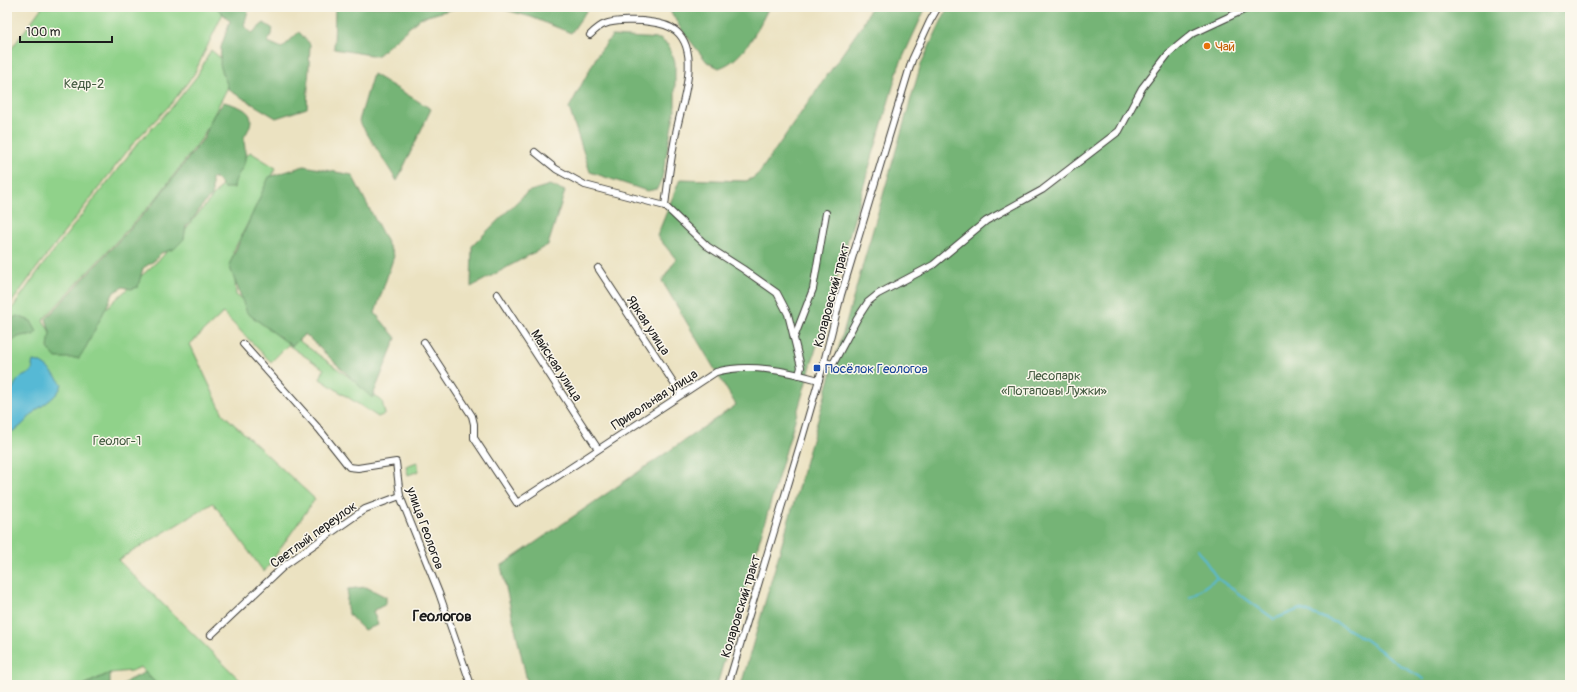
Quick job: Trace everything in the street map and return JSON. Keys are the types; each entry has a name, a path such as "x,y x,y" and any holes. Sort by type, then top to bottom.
{"street":[{"name":"Коларовский тракт","path":"728,685 819,380 841,295 912,60 938,7"},
{"path":"824,362 833,364 857,319 868,302 878,294 933,265 986,221 1042,190 1119,131 1142,88 1169,53 1192,34 1250,7"},
{"path":"590,34 605,24 626,21 648,21 666,25 676,31 684,42 689,58 689,74 676,133 665,206"},
{"path":"535,152 556,168 585,185 665,206 707,246 777,293 788,314 801,367 799,375"},
{"path":"794,338 813,289 826,213"},
{"name":"Яркая улица","path":"598,268 681,394"},
{"name":"Майская улица","path":"497,294 598,449"},
{"name":"Привольная улица","path":"424,342 472,416 474,424 474,438 517,503 716,372 729,368 785,371 819,380"},
{"name":"улица Геологов","path":"243,344 319,429 349,466 358,468 396,462 400,496 439,593 471,685"},
{"name":"Светлый переулок","path":"211,635 284,566 300,554 365,509 400,496"}],"green space":[{"name":"Кедр-2","path":"42,7 226,7 194,74 171,104 135,141 7,309 7,55"},
{"path":"216,7 249,7 244,26 252,33 264,23 273,29 268,42 282,48 299,32 310,44 307,108 276,118 229,90 220,65 221,47 230,21"},
{"path":"335,7 460,7 420,18 377,56 334,49"},
{"path":"495,7 589,7 571,33 531,17"},
{"path":"668,7 769,7 755,34 743,51 728,64 719,68 707,62 681,29"},
{"path":"871,7 926,7 899,66 717,685 528,685 501,566 736,405 662,281 676,259 657,236 680,179 746,181 759,173 863,24"},
{"name":"Лесопарк «Потаповы Лужки»","path":"948,7 1570,7 1570,685 741,685 921,64"},
{"path":"612,36 660,39 668,45 675,62 675,109 662,178 657,189 647,191 590,172 569,108 598,54"},
{"name":"Геолог-1","path":"211,50 236,71 202,138 155,200 43,320 62,353 87,326 162,257 250,152 276,168 233,252 236,295 382,401 385,414 378,417 320,379 324,369 288,345 271,362 223,313 190,344 223,414 315,499 264,572 213,503 118,560 245,685 157,685 141,667 131,671 110,673 83,685 7,685 7,316 39,270 138,143 173,106 197,76"},
{"path":"373,74 431,109 397,181 359,121"},
{"path":"224,102 239,107 251,117 249,129 244,137 245,159 243,167 234,184 234,188 224,188 218,180 212,178 212,196 204,203 186,226 184,239 174,249 161,253 154,261 143,268 138,287 131,289 123,287 114,292 79,358 56,358 48,348 50,332 46,319 152,205 204,138 213,116"},
{"path":"304,166 352,175 394,256 375,313 396,338 372,398 305,334 292,346 247,313 229,265 269,177"},
{"path":"550,185 565,191 548,245 471,287 472,246 527,192"},
{"path":"17,316 31,321 37,332 33,335 18,337 7,348 8,326"},
{"path":"417,462 419,471 408,475 406,466"},
{"path":"366,587 386,597 386,604 373,611 378,625 364,630 348,613 347,598 348,589"},
{"path":"145,671 157,685 123,685 125,682"},
{"path":"110,673 110,685 84,685"}],"water":[{"path":"33,361 42,363 46,366 62,384 61,388 55,396 35,411 20,427 8,433 7,396 17,381 33,370"}],"waterway":[{"path":"1197,549 1217,578"},
{"path":"1190,597 1217,578 1274,619 1300,609 1337,623 1366,640 1400,665 1424,679"}],"place":[{"name":"Чай","path":"1207,46"},
{"name":"Посёлок Геологов","path":"817,368"}],"district":[{"name":"Геологов","path":"442,616"}]}
